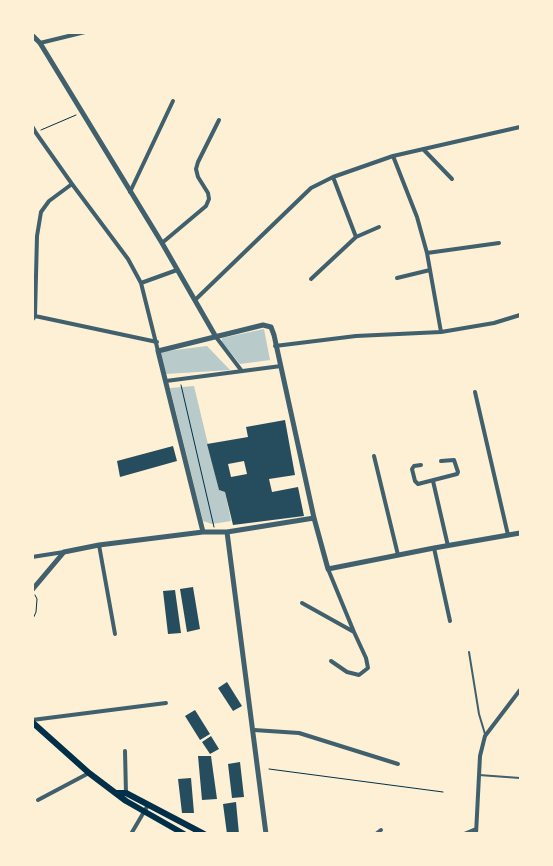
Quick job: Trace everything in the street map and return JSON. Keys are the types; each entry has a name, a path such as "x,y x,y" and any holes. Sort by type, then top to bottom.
{"main road":[{"path":"32,721 89,773 116,793 148,805 204,834"},
{"path":"126,797 144,812 184,834"}],"street":[{"path":"40,44 84,32"},
{"path":"32,35 40,44 82,112 216,336 241,370"},
{"path":"130,192 173,101"},
{"path":"162,243 206,206 209,199 208,193 198,177 196,169 219,120"},
{"path":"32,126 72,184 128,259 141,283 203,532"},
{"path":"195,300 311,188 333,177 393,156 520,127"},
{"path":"424,149 452,179"},
{"path":"393,156 417,217 427,253 442,332"},
{"path":"333,177 356,237"},
{"path":"72,184 49,201 41,212 37,236 34,318 156,342"},
{"path":"310,279 356,237 378,227"},
{"path":"427,253 499,243"},
{"path":"141,283 177,270"},
{"path":"396,278 430,270"},
{"path":"275,346 356,336 442,332 494,323 520,315"},
{"path":"158,351 263,325 271,326 314,518 328,570 366,658 368,668 359,675 347,672 331,660"},
{"path":"166,381 281,366"},
{"path":"475,392 508,535"},
{"path":"374,456 398,555"},
{"path":"421,465 412,467 416,483 433,481 457,474 454,460 441,461"},
{"path":"433,481 448,546"},
{"path":"32,557 99,545 203,532 227,532 314,518"},
{"path":"227,532 266,834"},
{"path":"328,570 434,548 520,534"},
{"path":"99,545 114,634"},
{"path":"434,548 450,620"},
{"path":"33,589 64,552"},
{"path":"302,603 354,632"},
{"path":"464,834 476,831 480,756 485,736 520,690"},
{"path":"32,721 166,703"},
{"path":"254,730 299,733 398,764"},
{"path":"125,751 126,797"},
{"path":"38,800 89,773"},
{"path":"132,834 148,805"},
{"path":"376,834 381,830"}],"lane":[{"path":"469,652 479,714 485,736"},
{"path":"479,775 520,778"}],"path":[{"path":"36,132 82,112"},
{"path":"180,379 216,532"},
{"path":"32,621 36,612 37,599 33,589"},
{"path":"269,769 443,792"}],"shaded area":[{"path":"264,329 270,360 240,364 222,342 222,338"},
{"path":"207,346 230,370 166,374 159,352"},
{"path":"194,386 219,490 225,492 231,521 212,524 203,521 170,388"}],"building":[{"path":"285,420 295,475 269,479 272,492 298,487 304,516 233,525 225,492 219,490 207,444 248,437 246,427","holes":["244,461 247,474 231,477 228,464"]},
{"path":"173,446 177,461 120,477 117,461"},
{"path":"193,587 200,629 187,632 180,589"},
{"path":"175,590 181,633 168,634 163,591"},
{"path":"227,682 242,706 233,711 218,688"},
{"path":"195,710 210,734 200,740 185,716"},
{"path":"211,736 219,749 210,754 202,742"},
{"path":"198,756 211,756 217,799 202,800"},
{"path":"240,762 244,797 232,798 228,764"},
{"path":"191,778 194,813 182,813 178,779"},
{"path":"236,802 239,834 227,834 223,804"}]}
